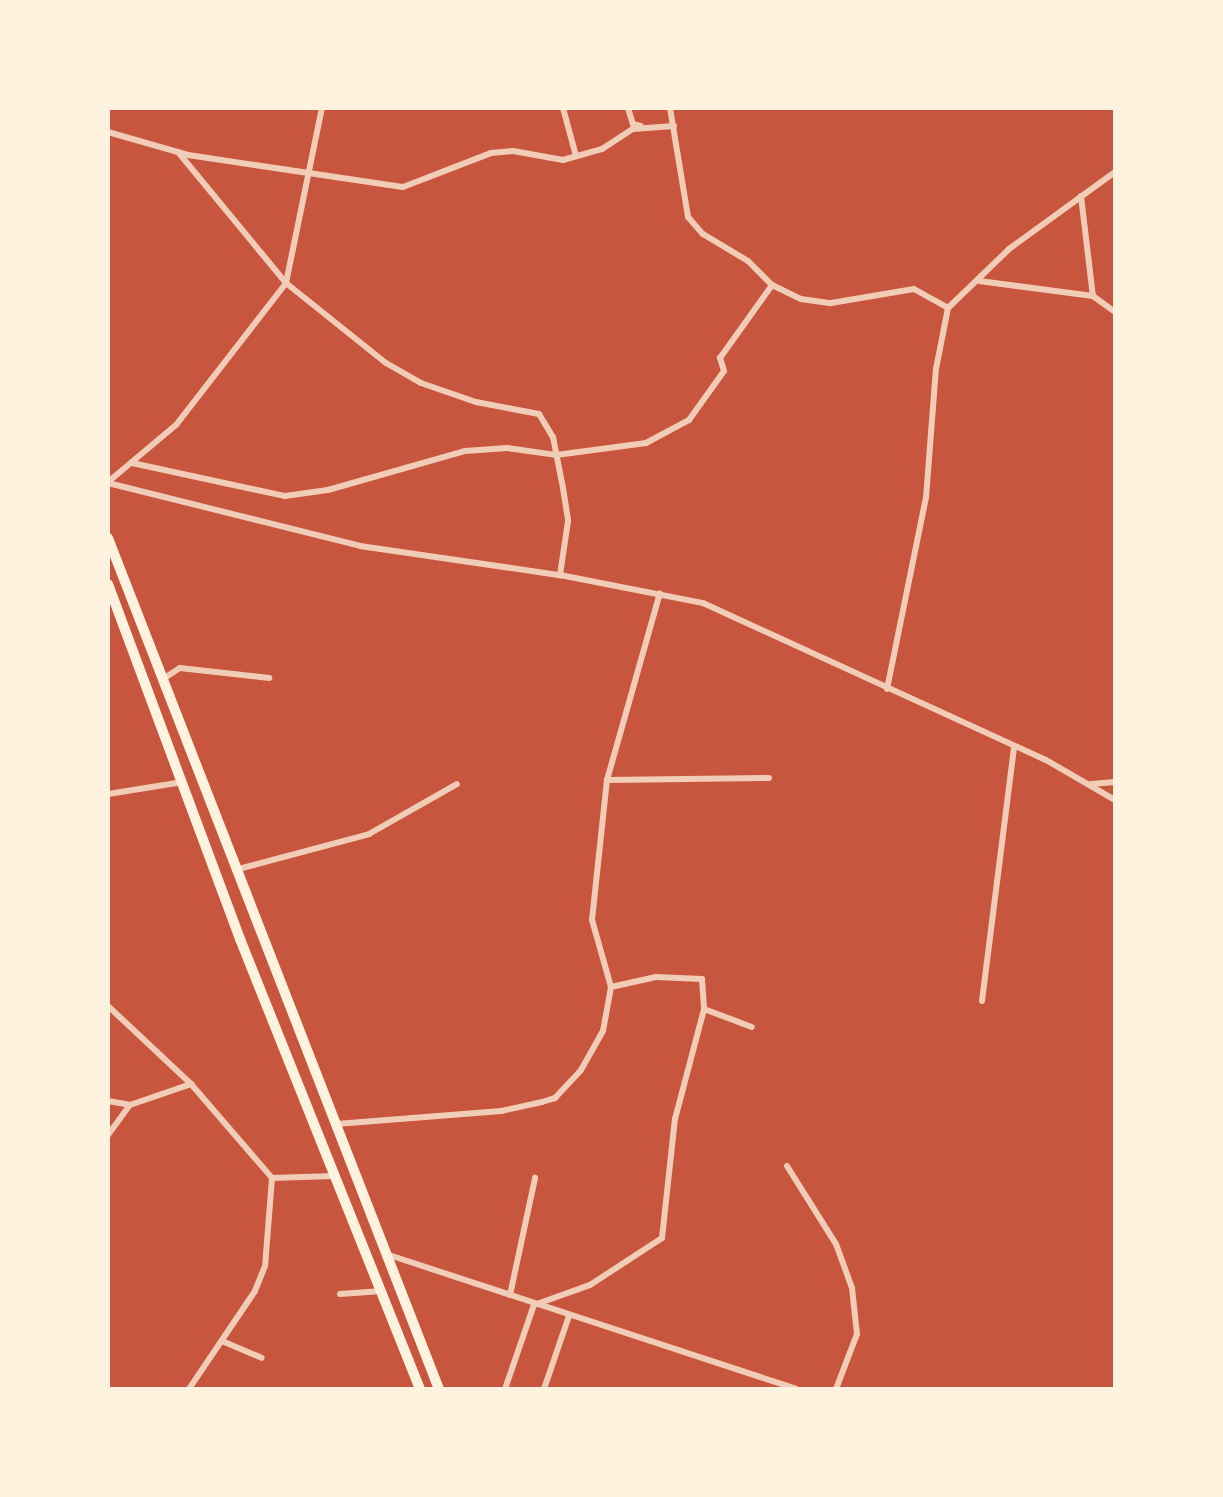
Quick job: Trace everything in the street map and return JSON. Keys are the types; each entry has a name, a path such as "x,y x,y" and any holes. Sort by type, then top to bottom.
{"main road":[{"path":"108,538 439,1389"},
{"path":"108,584 334,1176 420,1389"}],"street":[{"path":"108,482 176,425 286,283 305,171 322,108"},
{"path":"563,108 576,156"},
{"path":"628,108 633,124 646,128"},
{"path":"670,108 688,217 703,234 748,261 772,285 801,299 831,303 914,289 948,308"},
{"path":"108,132 178,152 403,187 491,153 513,151 563,160 646,128 674,126"},
{"path":"178,152 286,283 386,363 421,383 476,402 539,414 553,437 568,521 560,575"},
{"path":"887,689 926,498 936,369 948,308 1009,249 1115,172"},
{"path":"1081,196 1093,296"},
{"path":"979,281 1093,296 1115,312"},
{"path":"132,463 285,496 328,490 465,451 507,448 556,455 646,443 689,420 724,371 720,358 772,285"},
{"path":"108,482 360,546 560,575 703,603 1014,748 1115,800"},
{"path":"336,1124 501,1111 555,1098 581,1070 603,1031 611,987 592,920 607,780 660,593"},
{"path":"163,679 180,668 269,678"},
{"path":"982,1001 1014,748"},
{"path":"607,780 769,778"},
{"path":"108,794 183,782"},
{"path":"1089,784 1115,782"},
{"path":"235,870 385,827 457,784"},
{"path":"534,1305 590,1285 662,1238 675,1119 704,1009 704,982 692,976 611,987"},
{"path":"108,1006 191,1084 272,1178 265,1266 222,1341 189,1389"},
{"path":"704,1009 752,1027"},
{"path":"108,1101 130,1105 191,1084"},
{"path":"108,1135 130,1105"},
{"path":"787,1166 836,1244 852,1288 857,1334 850,1363 836,1389"},
{"path":"272,1178 334,1176"},
{"path":"510,1295 535,1178"},
{"path":"384,1254 796,1389"},
{"path":"396,1280 411,1265"},
{"path":"340,1294 382,1291"},
{"path":"505,1389 534,1305"},
{"path":"544,1389 569,1316"},
{"path":"222,1341 262,1358"}]}
